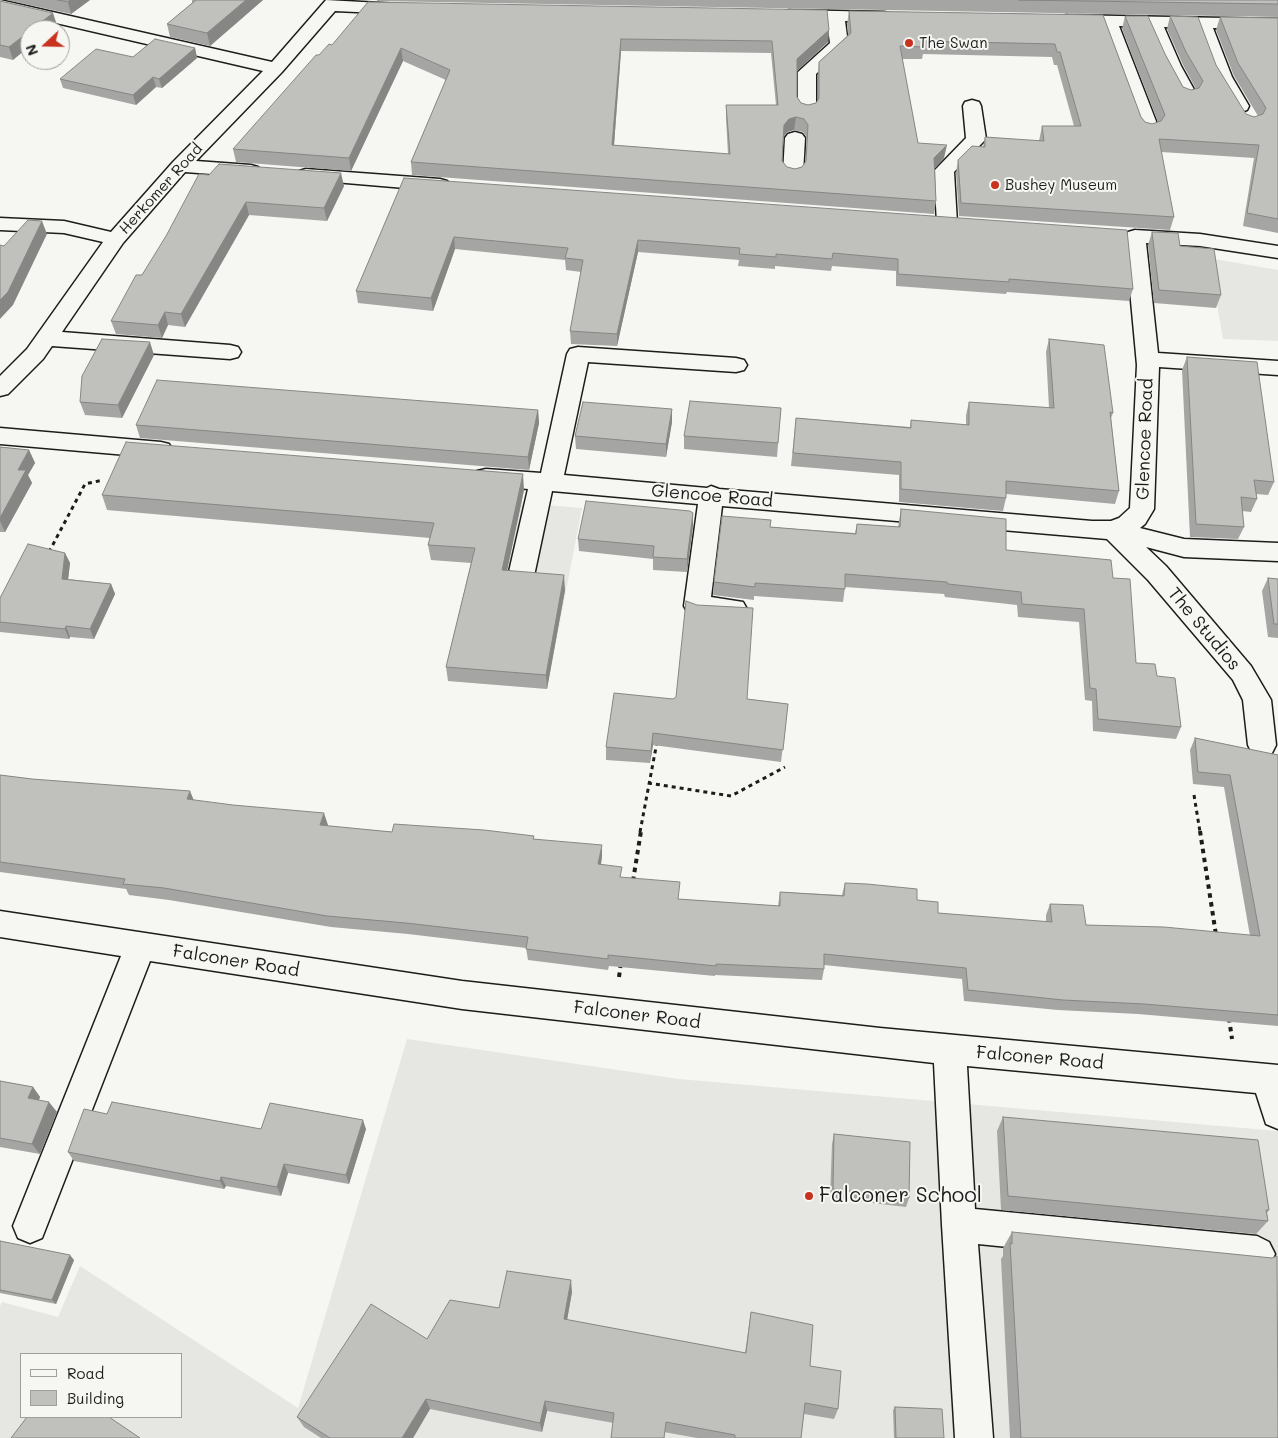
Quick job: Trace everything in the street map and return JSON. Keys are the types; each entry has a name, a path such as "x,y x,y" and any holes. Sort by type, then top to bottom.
{"street":[{"path":"333,3 360,8 419,9"},
{"name":"Herkomer Road","path":"0,388 34,354 116,239 180,166 276,68 333,3"},
{"path":"0,5 276,68"},
{"path":"775,15 835,16 890,11"},
{"path":"807,110 807,72 839,44 835,16"},
{"path":"1054,20 1278,24"},
{"path":"1108,21 1149,130"},
{"path":"1153,23 1188,96"},
{"path":"1203,24 1223,77 1250,122"},
{"path":"947,223 944,171 976,140 972,106"},
{"path":"793,174 795,138"},
{"path":"180,166 462,187"},
{"path":"0,224 64,227 116,239"},
{"name":"Glencoe Road","path":"463,475 712,495 1092,530 1113,530 1128,524 1136,518 1142,509 1147,359 1124,235 1200,240 1278,252"},
{"path":"46,338 230,352"},
{"path":"521,576 547,482 578,354 736,366"},
{"path":"1147,359 1278,368"},
{"path":"0,436 186,452"},
{"path":"712,495 697,606 749,610"},
{"path":"1113,530 1184,548 1278,552"},
{"name":"The Studios","path":"1113,530 1157,573 1242,673 1257,700 1262,745"},
{"name":"Falconer Road","path":"0,924 462,995 950,1050 1261,1078"},
{"path":"30,1226 140,946"},
{"path":"950,1050 959,1225 974,1438"},
{"path":"1261,1078 1278,1113"},
{"path":"959,1225 1257,1254"}],"path":[{"path":"48,555 85,484 103,480"},
{"path":"632,888 658,732"},
{"path":"648,783 731,796 785,767"},
{"path":"1194,795 1217,941"},
{"path":"613,1012 622,955"},
{"path":"1228,1009 1261,1078"}],"shaded area":[{"path":"1209,258 1278,270 1278,341 1223,339"},
{"path":"521,503 582,508 547,689 448,681 466,606"},
{"name":"Falconer School","path":"407,1039 679,1079 1278,1131 1278,1438 0,1438 0,1306 2,1302 58,1317 80,1266 298,1408"}],"building":[{"path":"196,0 246,0 207,33 167,24"},
{"path":"1019,0 1278,0 1278,4"},
{"path":"0,1 53,13 44,20 20,20 20,38 9,47 0,45"},
{"path":"368,2 827,10 829,30 797,59 797,97 801,103 808,105 816,103 819,98 819,62 851,33 849,11 1103,15 1141,117 1145,122 1152,124 1161,121 1165,115 1125,16 1148,16 1165,54 1183,87 1191,90 1199,88 1203,81 1186,52 1170,16 1198,17 1216,65 1246,114 1254,117 1263,114 1266,108 1238,63 1220,17 1278,18 1278,219 1247,213 1259,145 1159,139 1174,217 961,203 958,160 972,146 985,147 985,137 1044,141 1042,126 1081,126 1060,52 1057,52 1055,44 923,41 924,47 900,46 918,143 947,145 934,158 936,201 411,162 450,70 401,48 349,158 233,149 316,55 319,55 329,44 332,45","holes":["621,39 772,41 778,105 726,105 730,154 612,145","796,117 804,119 808,125 806,161 802,167 795,169 787,167 782,161 784,125 789,119"]},
{"path":"155,39 195,48 159,79 153,77 133,95 60,79 96,49 133,57"},
{"path":"219,164 341,173 324,208 246,202 181,314 165,312 158,325 111,321 136,275 142,275 166,236 199,174 209,175"},
{"path":"404,178 1127,230 1133,289 1009,279 1009,282 898,274 898,259 833,253 832,259 776,254 776,257 739,254 740,248 638,240 617,334 570,331 583,260 565,258 568,248 454,237 431,298 356,291"},
{"path":"28,220 42,221 8,292 0,300 0,245 4,246"},
{"path":"1152,232 1178,233 1180,246 1214,249 1221,295 1159,290"},
{"path":"102,339 150,342 118,405 80,402 82,376"},
{"path":"1049,339 1104,345 1113,413 1110,412 1119,491 1006,481 1006,498 901,489 901,462 793,453 796,418 911,428 911,420 969,425 969,402 1054,408"},
{"path":"1187,357 1257,362 1274,482 1254,480 1257,499 1241,497 1244,527 1196,524"},
{"path":"157,380 538,410 528,457 136,425"},
{"path":"690,401 781,408 778,443 684,436"},
{"path":"583,402 672,409 666,444 575,436"},
{"path":"126,442 523,474 502,570 564,575 546,675 446,667 475,548 428,545 434,523 102,495"},
{"path":"0,447 29,450 18,470 26,470 0,518"},
{"path":"586,501 690,511 693,513 687,559 653,557 654,546 578,539"},
{"path":"901,509 1006,519 1006,550 1111,560 1113,578 1130,579 1136,663 1155,664 1157,676 1175,678 1181,727 1098,719 1096,689 1090,688 1084,609 1022,604 1021,592 948,584 947,582 845,574 845,589 755,583 755,587 714,582 722,516 771,520 770,527 856,534 857,524 900,527"},
{"path":"28,544 65,553 62,579 111,584 90,629 66,626 65,629 0,622 0,598"},
{"path":"1268,578 1278,579 1278,624 1274,624"},
{"path":"686,601 697,605 753,608 747,699 788,704 783,750 653,733 651,751 606,747 614,693 673,699 676,697"},
{"path":"1195,738 1278,755 1278,1015 1144,1004 1063,1000 968,990 966,968 824,954 824,969 716,964 716,966 608,955 608,959 526,949 528,937 327,916 164,888 123,884 125,879 0,862 0,775 190,791 187,799 324,813 320,825 392,832 394,824 484,830 534,836 533,839 602,845 598,864 622,867 620,877 680,882 678,899 780,906 780,892 844,896 845,883 867,884 917,889 917,900 938,902 938,913 1052,922 1050,904 1083,905 1086,925 1164,927 1260,936 1230,775 1198,772"},
{"path":"0,1081 33,1087 28,1098 49,1102 32,1144 0,1138"},
{"path":"112,1102 261,1129 270,1103 363,1120 346,1175 284,1164 277,1187 221,1177 220,1181 68,1152 84,1109 107,1114"},
{"path":"1003,1117 1258,1140 1269,1210 1266,1210 1268,1221 1008,1196"},
{"path":"834,1134 910,1142 909,1198 833,1189"},
{"path":"1012,1232 1272,1258 1277,1256 1278,1438 1021,1438 1010,1243 1012,1244"},
{"path":"0,1241 70,1255 52,1300 0,1290"},
{"path":"507,1271 571,1280 564,1319 746,1353 751,1312 813,1325 810,1366 841,1371 838,1409 805,1403 801,1438 735,1438 735,1435 666,1422 664,1438 611,1438 614,1413 545,1401 540,1423 426,1399 402,1438 330,1438 297,1417 371,1304 427,1339 450,1300 499,1308"},
{"path":"895,1407 942,1409 944,1438 896,1438"},
{"path":"26,1418 110,1418 140,1438 11,1438"}],"place":[{"name":"The Swan","path":"909,43"},
{"name":"Bushey Museum","path":"995,185"},
{"name":"Falconer School","path":"809,1196"}]}
